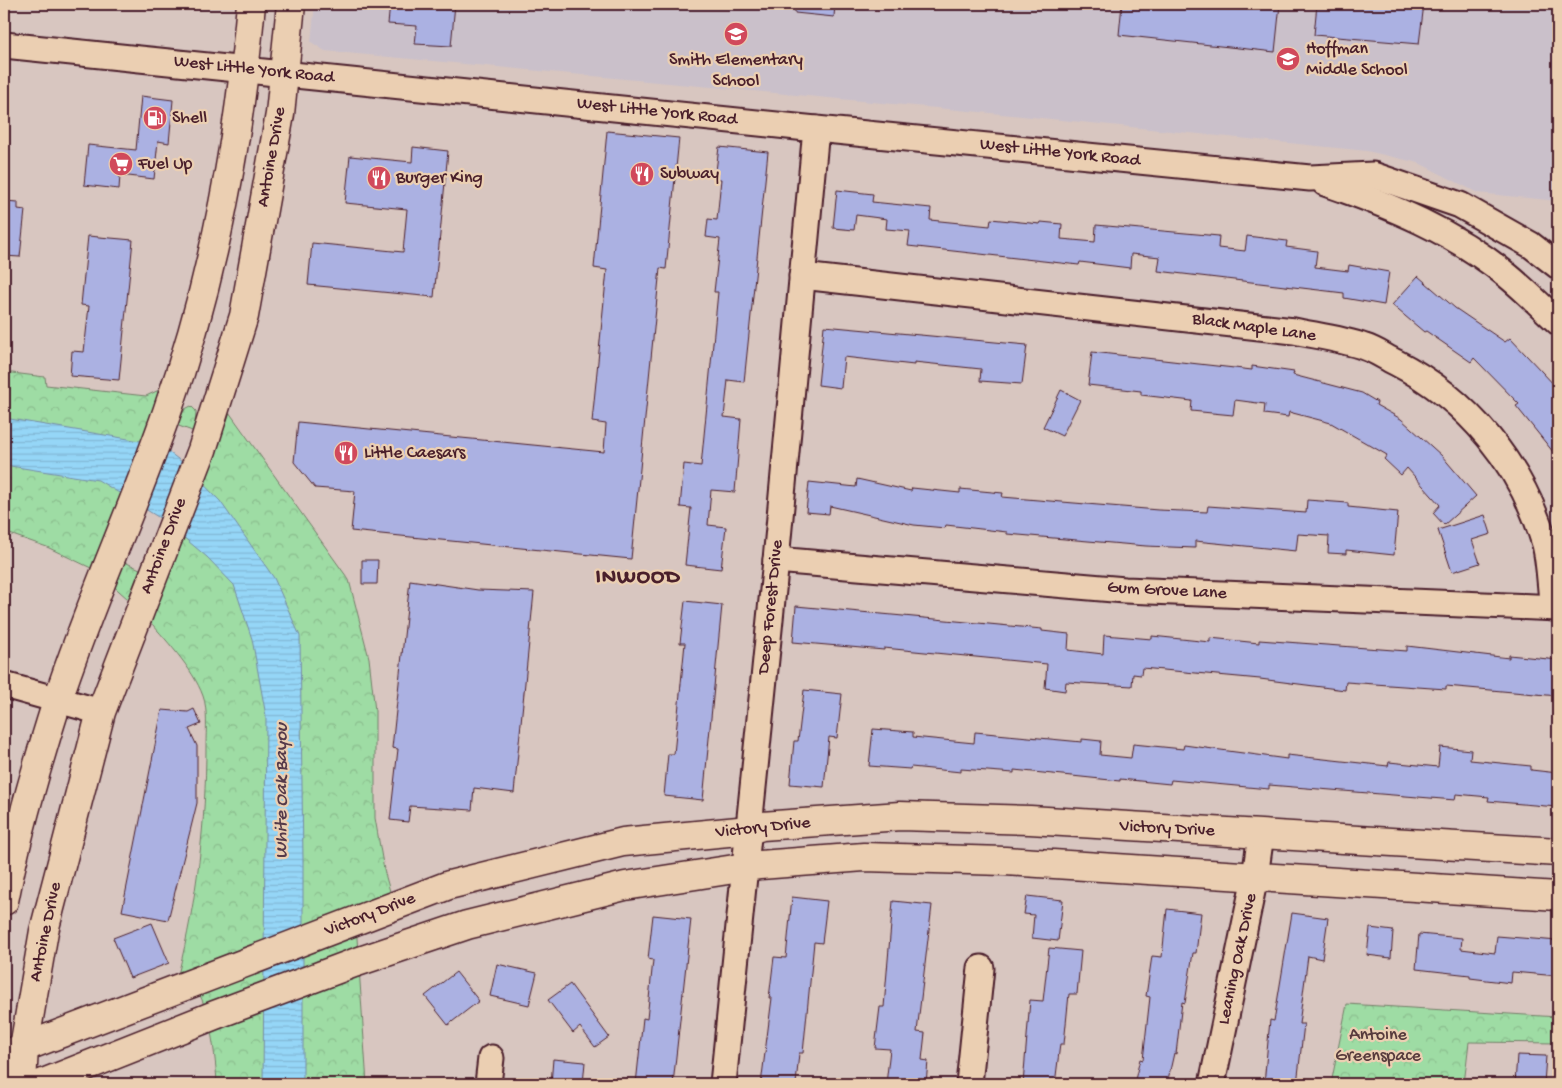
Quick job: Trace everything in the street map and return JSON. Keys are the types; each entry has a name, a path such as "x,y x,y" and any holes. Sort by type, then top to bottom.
{"main road":[{"path":"4,901 17,835 58,700 159,433 192,335 217,239 245,69 251,4"},
{"name":"Antoine Drive","path":"22,1084 14,1051 101,712 202,450 244,316 280,114 291,4"},
{"name":"Victory Drive","path":"14,1051 448,886 623,842 749,830 762,826 900,816 1030,820 1558,852"},
{"name":"Victory Drive","path":"41,1084 215,1015 468,925 625,886 760,864 864,857 1005,861 1558,896"},
{"path":"448,886 468,925"}],"street":[{"name":"West Little York Road","path":"4,45 1310,178 1371,187 1460,205 1531,244 1558,266"},
{"name":"Deep Forest Drive","path":"724,1084 776,560 816,129"},
{"name":"West Little York Road","path":"1371,187 1445,233 1507,275 1558,322"},
{"path":"1476,254 1494,224"},
{"name":"Black Maple Lane","path":"802,276 1294,331 1366,347 1417,373 1452,398 1493,442 1513,471 1534,513 1545,546 1555,608"},
{"name":"Gum Grove Lane","path":"776,560 1125,590 1555,608"},
{"path":"4,685 101,712"},
{"name":"Leaning Oak Drive","path":"1212,1084 1255,877 1261,834"},
{"path":"969,1084 981,968"},
{"path":"488,1084 491,1058"}],"shaded area":[{"path":"315,4 1558,4 1558,201 1478,193 1419,163 1367,151 1012,115 325,51 311,42"}],"green space":[{"path":"4,372 45,377 46,385 146,396 159,390 165,392 91,568 47,547 4,532"},
{"path":"191,406 196,411 195,432 176,425 185,409"},
{"path":"229,412 349,580 369,658 375,711 375,818 384,870 391,895 355,909 367,1084 217,1084 214,1047 200,994 194,986 178,975 185,946 199,861 206,774 206,707 203,696 192,675 145,616 226,413"},
{"path":"120,560 140,569 128,599 110,583"},
{"name":"Antoine Greenspace","path":"1347,1004 1558,1017 1558,1043 1469,1042 1464,1084 1331,1084"}],"water":[{"name":"White Oak Bayou","path":"4,418 158,444 182,462 220,501 274,578 300,636 303,1084 263,1084 266,716 252,639 234,585 207,557 163,520 98,480 4,465"}],"building":[{"path":"390,4 455,4 451,46 415,44 417,26 388,24"},
{"path":"795,4 835,4 834,17 795,13"},
{"path":"1122,4 1280,4 1275,52 1119,35"},
{"path":"1317,4 1424,4 1419,44 1314,35"},
{"path":"141,96 173,100 169,143 158,141 154,179 120,175 119,189 84,185 88,145 136,150"},
{"path":"607,131 679,138 666,269 660,268 631,559 351,531 355,491 315,488 294,462 298,422 604,452 606,424 592,422 607,270 594,268"},
{"path":"413,147 448,151 434,297 308,285 312,243 403,252 407,209 345,203 350,156 412,162"},
{"path":"719,147 768,152 744,382 728,380 724,417 741,419 735,492 711,490 708,525 726,527 721,569 685,565 691,508 680,507 684,464 701,466 718,292 714,292 720,239 706,237 708,219 717,220 721,179 715,179"},
{"path":"837,190 873,194 872,202 931,208 930,220 990,226 991,219 1040,224 1041,222 1062,224 1061,239 1095,242 1096,225 1219,236 1218,248 1245,251 1247,236 1287,241 1286,247 1317,251 1315,267 1348,271 1349,265 1389,272 1384,305 1344,298 1344,293 1158,271 1160,257 1131,254 1130,268 1080,262 1079,265 908,246 910,231 886,229 887,219 856,215 854,230 833,228"},
{"path":"4,201 18,202 18,209 25,210 20,257 4,256"},
{"path":"88,236 133,240 119,380 70,376 72,351 84,352 89,306 81,305"},
{"path":"1418,276 1455,308 1505,342 1510,338 1558,389 1558,407 1552,412 1558,420 1558,458 1516,406 1519,404 1474,358 1471,362 1426,331 1424,332 1392,305"},
{"path":"824,326 1027,345 1022,384 980,381 981,369 914,362 914,365 844,357 841,388 818,385"},
{"path":"1092,352 1252,370 1252,366 1294,372 1293,375 1362,393 1377,402 1376,405 1401,419 1442,456 1476,496 1444,525 1433,513 1440,505 1407,468 1401,475 1384,459 1387,455 1331,423 1289,412 1288,417 1264,414 1265,404 1235,400 1233,415 1191,411 1192,401 1141,395 1141,391 1088,385"},
{"path":"1061,390 1080,400 1062,436 1043,427"},
{"path":"857,479 911,491 912,488 960,493 960,489 1003,493 1002,497 1158,510 1207,512 1208,506 1306,513 1307,500 1348,503 1348,507 1398,512 1394,555 1346,550 1346,554 1328,553 1329,536 1298,534 1296,551 1195,541 1195,548 1146,546 1007,534 1007,532 946,525 945,528 914,525 830,506 829,514 806,512 809,482 856,487"},
{"path":"1485,515 1491,534 1472,540 1480,563 1452,572 1438,530"},
{"path":"362,560 378,560 377,584 362,584"},
{"path":"410,580 478,590 534,592 514,793 474,788 472,810 410,806 408,822 390,820 398,749 392,748"},
{"path":"685,601 722,605 703,800 664,796 668,754 674,754 685,643 680,643"},
{"path":"796,606 1042,629 1042,631 1069,634 1068,650 1103,654 1104,635 1152,639 1152,636 1210,642 1210,638 1259,643 1259,640 1407,651 1407,646 1509,658 1509,655 1558,660 1558,696 1446,686 1446,689 1346,682 1345,690 1260,679 1142,668 1141,675 1133,674 1132,686 1066,682 1065,691 1045,688 1047,664 884,648 884,650 793,642"},
{"path":"804,690 842,694 837,738 829,737 824,787 790,784 794,741 798,741"},
{"path":"194,709 201,724 189,729 197,746 197,803 168,920 122,911 162,710 188,712"},
{"path":"873,729 913,732 913,737 974,743 975,732 1082,742 1082,739 1101,741 1100,755 1131,758 1133,744 1183,749 1184,745 1287,759 1287,755 1388,766 1389,762 1438,767 1440,747 1471,750 1470,760 1531,766 1531,770 1558,773 1557,807 1488,801 1489,797 1456,794 1455,800 1269,785 1269,789 1171,780 1170,784 1120,779 1120,781 1014,770 1014,773 961,769 961,772 911,767 910,769 869,766"},
{"path":"1027,896 1063,900 1058,941 1032,938 1034,915 1024,914"},
{"path":"792,897 827,901 822,943 814,942 803,1053 799,1053 796,1084 761,1084 772,998 769,998 774,957 786,958"},
{"path":"893,901 932,905 917,1032 925,1033 922,1060 928,1061 926,1084 886,1084 890,1049 875,1048 880,1007 884,1007"},
{"path":"1167,909 1201,913 1196,953 1193,953 1185,1003 1182,1002 1176,1054 1174,1053 1167,1084 1134,1084 1140,1059 1143,1060 1150,997 1146,996 1152,956 1162,957"},
{"path":"1292,913 1328,918 1322,959 1308,956 1299,1024 1304,1024 1297,1084 1264,1084 1270,1020 1274,1021"},
{"path":"653,915 691,919 673,1084 636,1084 643,1018 647,1019 653,960 648,959"},
{"path":"152,923 169,963 130,978 113,938"},
{"path":"1370,928 1393,931 1391,958 1367,955"},
{"path":"1419,934 1462,938 1461,949 1495,953 1497,936 1558,941 1558,976 1512,972 1511,983 1470,978 1470,975 1416,969"},
{"path":"1049,948 1081,951 1077,994 1069,994 1064,1044 1060,1044 1055,1084 1023,1084 1030,1000 1043,1001"},
{"path":"497,964 537,973 529,1005 490,996"},
{"path":"456,972 479,1001 448,1025 425,996"},
{"path":"570,984 609,1037 595,1047 580,1027 573,1033 548,1000"},
{"path":"1517,1055 1546,1056 1544,1084 1515,1084"},
{"path":"553,1059 585,1062 583,1084 551,1084"}],"place":[{"name":"Smith Elementary School","path":"736,34"},
{"name":"Hoffman Middle School","path":"1288,59"},
{"name":"Shell","path":"155,118"},
{"name":"Fuel Up","path":"121,164"},
{"name":"Subway","path":"642,174"},
{"name":"Burger King","path":"379,178"},
{"name":"Little Caesars","path":"346,453"}],"district":[{"name":"INWOOD","path":"638,578"}]}
